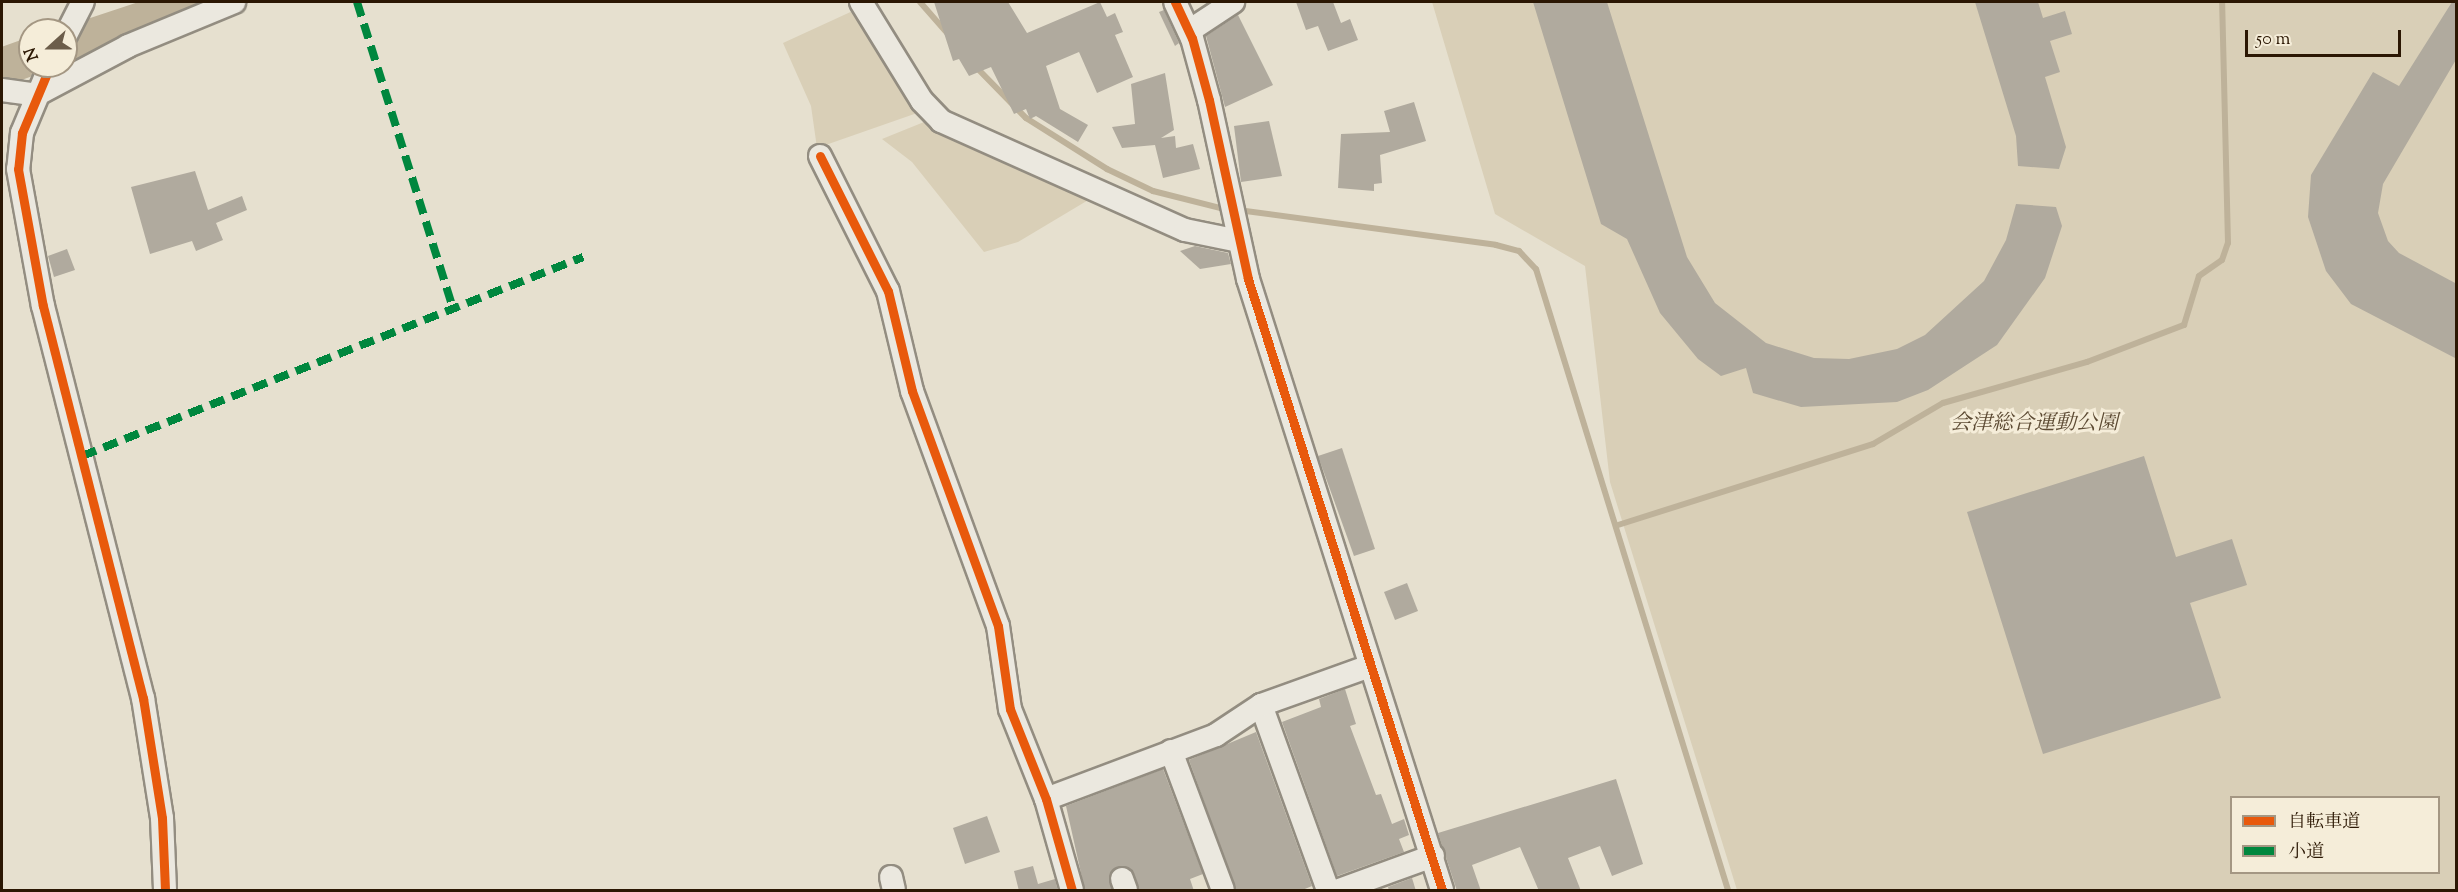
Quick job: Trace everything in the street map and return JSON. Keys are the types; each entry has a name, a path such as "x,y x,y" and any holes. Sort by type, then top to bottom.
{"street":[{"path":"75,18 83,2"},
{"path":"2,90 36,95 128,46 234,2"},
{"path":"861,2 922,101 940,121 1185,230 1239,241"},
{"path":"1175,2 1189,31 1239,241 1370,666 1433,856 1442,891"},
{"path":"1189,31 1233,2"},
{"path":"44,78 22,133 18,169 28,236 143,698 162,818 165,891"},
{"path":"820,156 888,291 912,391 998,626 1010,709 1046,799 1072,891"},
{"path":"1046,799 1216,735 1261,705 1370,666"},
{"path":"1261,705 1328,891"},
{"path":"1171,751 1223,891"},
{"path":"1339,891 1433,856"}],"green space":[{"name":"会津総合運動公園","path":"1432,2 2456,2 2456,890 1737,890 1610,482 1585,266 1495,214"},
{"path":"857,9 920,112 817,148 811,106 783,43"},
{"path":"929,120 1095,196 1018,242 984,252 912,162 882,139"}],"building":[{"path":"934,2 1008,2 1027,33 1100,2 1107,17 1115,13 1123,32 1115,35 1133,77 1097,93 1079,52 1046,66 1060,109 1088,125 1078,142 1036,116 1030,119 1026,109 1014,114 991,67 969,76 959,59 953,61"},
{"path":"1296,2 1333,2 1341,23 1350,19 1358,40 1328,51 1318,26 1306,30"},
{"path":"1533,2 1607,2 1687,257 1715,303 1766,343 1814,358 1849,359 1897,349 1925,335 1984,281 2006,240 2016,204 2056,207 2062,226 2045,278 1997,345 1928,390 1897,402 1801,407 1753,393 1746,368 1721,376 1698,359 1660,313 1627,239 1601,224"},
{"path":"1975,2 2038,2 2043,18 2065,11 2072,34 2050,41 2060,72 2045,77 2066,147 2059,169 2018,166 2016,136"},
{"path":"2452,2 2457,2 2457,58 2383,184 2378,213 2388,241 2399,253 2457,284 2457,359 2351,304 2326,271 2308,217 2311,175 2373,72 2399,86"},
{"path":"1164,10 1179,43 1175,46 1159,12"},
{"path":"1238,15 1273,85 1225,107 1206,36"},
{"path":"1165,73 1174,130 1161,138 1175,136 1176,148 1193,144 1200,169 1163,178 1155,145 1122,148 1112,127 1135,124 1131,84"},
{"path":"1414,102 1426,141 1380,155 1382,183 1374,184 1374,191 1338,188 1341,134 1390,132 1384,111"},
{"path":"1269,121 1282,176 1241,182 1234,126"},
{"path":"195,171 208,210 242,196 247,210 216,223 223,240 196,251 192,241 150,254 131,187"},
{"path":"1195,246 1228,253 1231,264 1200,269 1180,251"},
{"path":"67,249 75,270 54,277 48,256"},
{"path":"1342,448 1375,549 1354,556 1318,456"},
{"path":"2144,456 2176,557 2232,539 2247,585 2190,603 2221,698 2043,754 1967,512"},
{"path":"1407,583 1418,611 1395,620 1384,592"},
{"path":"1345,689 1356,724 1350,726 1376,795 1381,794 1392,824 1404,819 1409,835 1399,839 1404,852 1337,876 1282,722 1321,707 1319,699"},
{"path":"1256,732 1312,886 1300,891 1236,891 1189,760"},
{"path":"1163,769 1203,874 1190,879 1194,891 1139,891 1134,874 1124,866 1111,871 1112,891 1085,891 1066,806"},
{"path":"1616,779 1643,864 1612,876 1600,846 1568,858 1581,891 1539,891 1520,847 1472,865 1481,891 1457,891 1438,833"},
{"path":"987,816 1000,852 965,864 953,828"},
{"path":"1033,866 1038,884 1055,879 1058,891 1019,891 1014,871"},
{"path":"1412,878 1416,891 1389,891 1388,887"}],"waterway":[{"path":"78,42 199,2"},
{"path":"920,2 947,33"},
{"path":"1618,525 1873,444 1943,403 2087,362 2184,325 2199,276 2222,260 2228,243 2222,2"},
{"path":"2,67 18,61"},
{"path":"975,66 1026,118 1107,169 1153,191 1228,210"},
{"path":"1238,210 1496,245 1519,251 1536,269 1728,890"}],"marked path":[{"path":"357,2 453,309"},
{"path":"82,456 583,257"}],"cycle path":[{"path":"1175,2 1192,38 1209,100 1248,279 1442,890"},
{"path":"45,78 22,133 18,169 43,306 143,698 162,818 165,890"},
{"path":"820,156 888,291 912,391 998,626 1010,709 1046,799 1072,890"}]}
